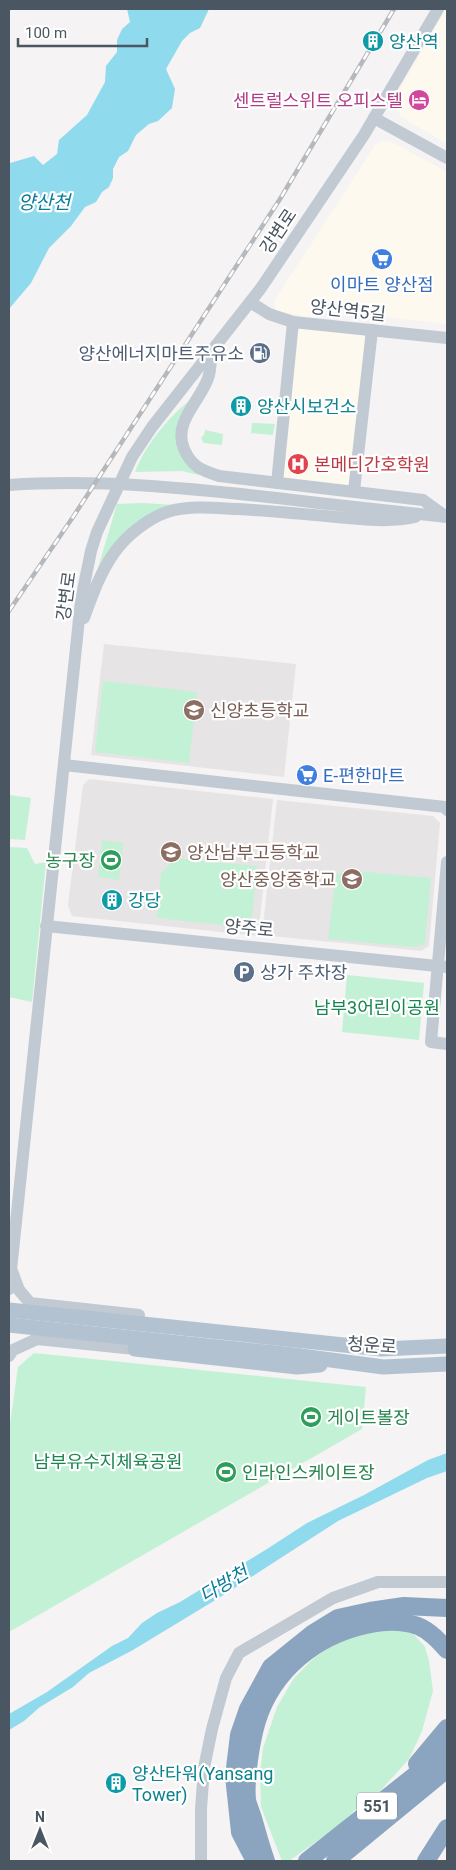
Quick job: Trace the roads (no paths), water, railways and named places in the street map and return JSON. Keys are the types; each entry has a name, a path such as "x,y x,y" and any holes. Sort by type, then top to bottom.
{"highway":[{"path":"255,1861 240,1832 234,1776 239,1735 248,1709 271,1667 312,1634 338,1618 404,1606 447,1608"},
{"path":"266,1861 247,1800 249,1757 258,1720 268,1696 282,1674 318,1642 355,1627 374,1623 389,1621 418,1626 432,1634 447,1650"},
{"path":"393,1794 447,1728"},
{"name":"551","path":"307,1861 447,1750"},
{"name":"551","path":"335,1861 447,1769"},
{"path":"426,1861 447,1828"}],"main road":[{"path":"9,1310 295,1348"},
{"path":"140,1315 300,1332 345,1346"},
{"path":"9,1325 295,1348"},
{"name":"청운로","path":"295,1348 345,1346 382,1350 447,1346"},
{"name":"청운로","path":"295,1348 350,1363 383,1367 447,1364"},
{"path":"135,1350 298,1367 350,1363"}],"street":[{"name":"강변로","path":"9,1289 14,1178 46,926 81,600 97,532 132,457 152,427 261,288 374,118 438,9"},
{"path":"374,118 446,153"},
{"name":"양산역5길","path":"250,302 269,314 293,322 447,338"},
{"path":"277,483 293,322"},
{"path":"354,491 372,330"},
{"path":"211,352 209,375 182,428 181,441 188,457 197,468 219,476 423,500 447,517"},
{"path":"9,485 117,483 210,491 447,517"},
{"path":"78,632 100,578 113,554 141,526 166,512 196,507 398,521 424,515"},
{"path":"64,765 444,807 447,810"},
{"path":"447,862 443,966 431,1042 447,1044"},
{"name":"양주로","path":"46,926 443,966"},
{"path":"11,1266 19,1290 30,1303 140,1315"},
{"path":"9,1356 13,1350 37,1339 135,1350"},
{"path":"201,1861 201,1809 204,1768 226,1678 239,1652 333,1598 378,1582 447,1582"}],"water":[{"name":"양산천","path":"127,9 209,9 200,28 190,33 182,41 166,69 175,89 172,108 158,121 149,124 136,135 128,151 119,157 113,169 113,178 109,187 102,192 96,202 85,207 71,226 49,248 31,283 9,309 10,163 34,156 43,165 57,154 59,140 87,115 105,82 106,66 117,52 117,40 122,29 130,22"},
{"name":"다방천","path":"447,1453 447,1471 427,1478 338,1521 222,1596 133,1650 89,1673 73,1687 40,1707 24,1721 9,1730 9,1714 47,1692 112,1646 128,1638 142,1623 157,1613 180,1602 307,1523 428,1460"}],"railway":[{"path":"9,611 73,517 280,199 394,9"}],"place":[{"name":"양산역","path":"373,41"},
{"name":"센트럴스위트 오피스텔","path":"419,100"},
{"name":"이마트 양산점","path":"382,259"},
{"name":"양산에너지마트주유소","path":"260,353"},
{"name":"양산시보건소","path":"241,406"},
{"name":"본메디간호학원","path":"298,464"},
{"name":"신양초등학교","path":"194,710"},
{"name":"E-편한마트","path":"307,775"},
{"name":"양산남부고등학교","path":"171,852"},
{"name":"농구장","path":"111,860"},
{"name":"양산중앙중학교","path":"352,879"},
{"name":"강당","path":"112,900"},
{"name":"상가 주차장","path":"244,972"},
{"name":"게이트볼장","path":"311,1417"},
{"name":"인라인스케이트장","path":"226,1472"},
{"name":"양산타워(Yansang Tower)","path":"116,1783"}],"park label":[{"name":"남부3어린이공원","path":"377,1007"},
{"name":"남부유수지체육공원","path":"108,1461"}]}
